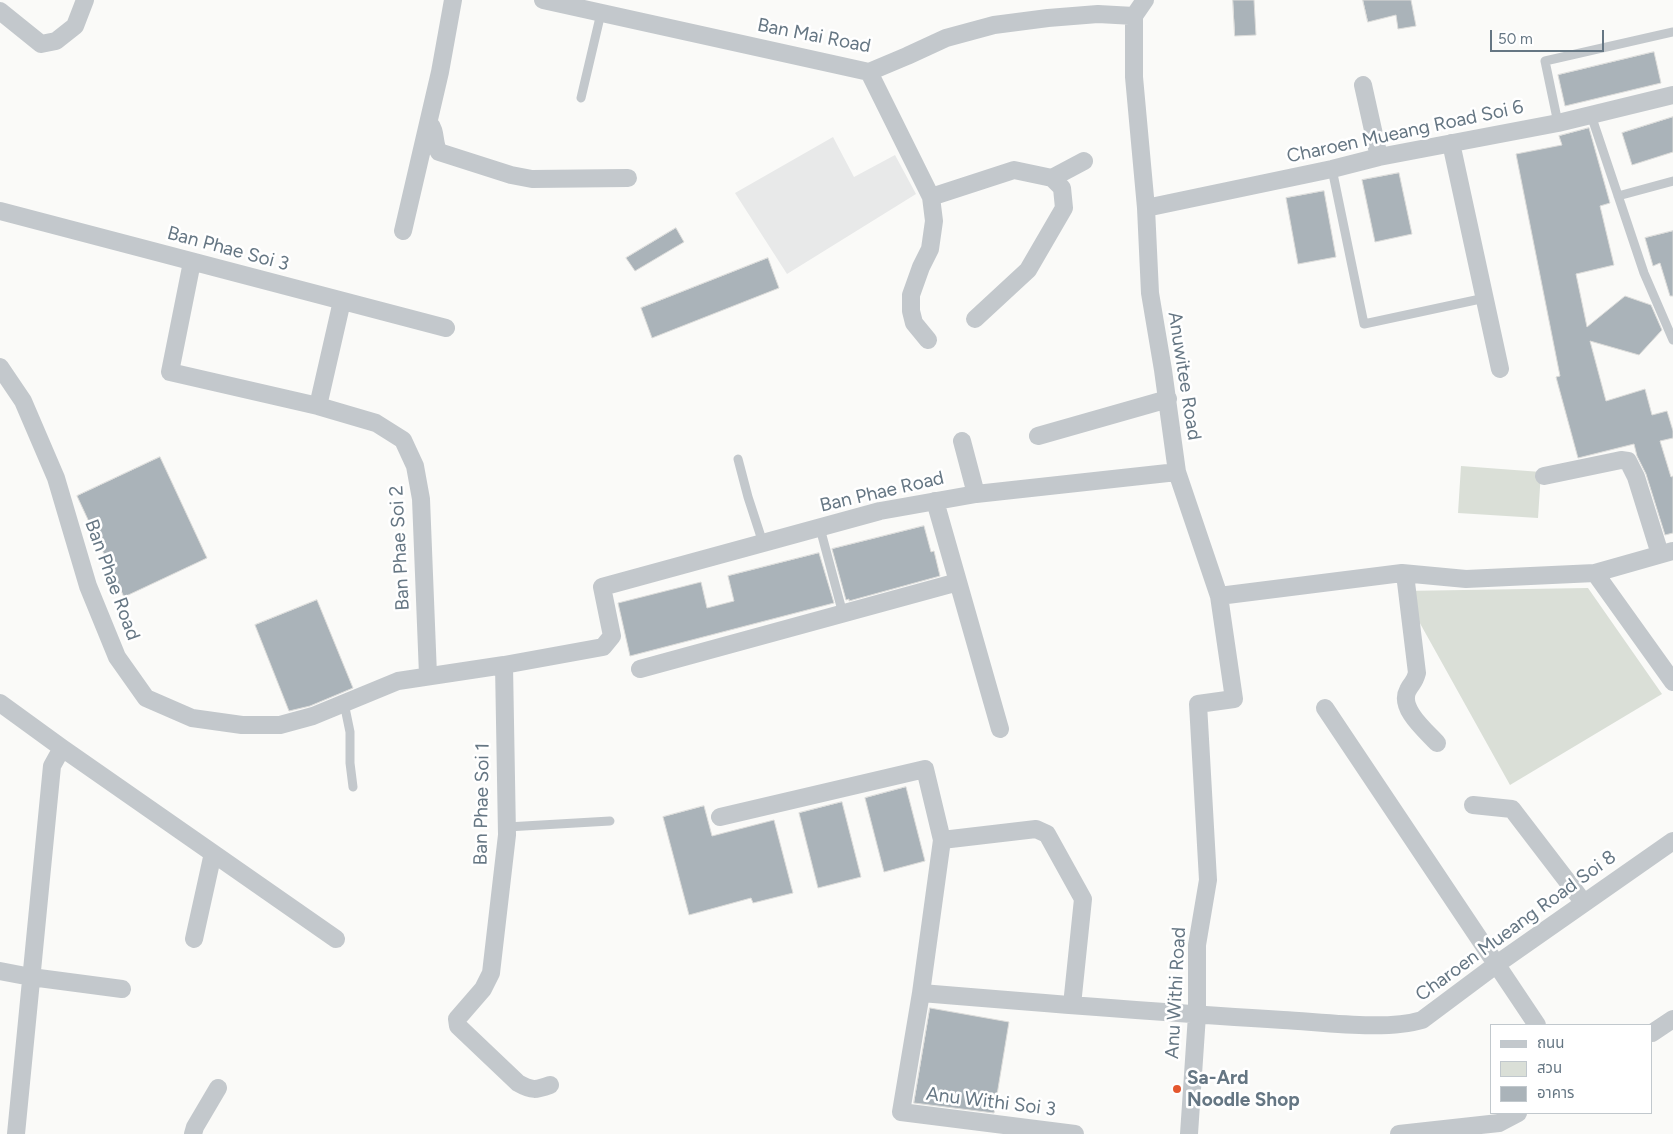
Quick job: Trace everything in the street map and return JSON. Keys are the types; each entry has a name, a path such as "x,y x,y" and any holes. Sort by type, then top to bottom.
{"street":[{"path":"0,11 41,44 56,41 75,26 85,0"},
{"path":"404,231 453,0"},
{"name":"Ban Mai Road","path":"543,0 869,72 946,38 994,25 1048,18 1134,16"},
{"path":"1134,16 1145,0"},
{"name":"Anuwitee Road","path":"1134,16 1134,77 1146,208 1150,293 1168,399 1177,472 1219,596 1234,699 1198,704"},
{"path":"869,72 931,197 934,221 930,249 911,295 911,311 914,323 928,340"},
{"path":"1363,85 1379,157"},
{"name":"Charoen Mueang Road Soi 6","path":"1146,208 1332,169 1379,157 1558,123 1673,95"},
{"path":"428,123 432,126 435,144 439,152 512,175 540,180 628,178"},
{"path":"1451,143 1500,369"},
{"path":"1052,178 1084,162"},
{"path":"931,197 1014,170 1052,178 1062,188 1064,208 1028,270 975,319"},
{"name":"Ban Phae Soi 3","path":"0,211 446,328"},
{"name":"Ban Phae Soi 2","path":"192,262 170,372 318,406 376,423 403,440 415,466 421,499 428,675"},
{"path":"318,406 342,301"},
{"name":"Ban Phae Road","path":"0,367 23,401 56,478 88,586 117,656 146,698 192,718 242,725 280,725 313,716 398,681 504,665 603,647 612,636 602,587 880,511 976,494 1177,472"},
{"path":"1038,436 1168,399"},
{"path":"962,440 976,494"},
{"path":"1219,596 1405,574 1466,579 1595,573 1667,552 1628,461 1621,460 1544,476"},
{"path":"935,501 1000,729"},
{"path":"1595,573 1673,682"},
{"path":"1405,574 1417,673 1415,683 1408,690 1405,700 1411,715 1437,743"},
{"path":"640,669 958,582"},
{"name":"Ban Phae Soi 1","path":"504,665 507,826 490,973 483,989 457,1019 458,1026 518,1083 528,1089 537,1090 550,1085"},
{"path":"0,703 336,939"},
{"name":"Anu Withi Road","path":"1189,1134 1197,1015 1197,945 1208,880 1198,704"},
{"path":"1326,708 1536,1024"},
{"path":"16,1134 52,766 62,748"},
{"path":"720,817 925,769 942,840 921,993"},
{"path":"1473,805 1512,809 1584,903"},
{"path":"942,840 1036,829 1047,834 1083,899 1072,1005"},
{"name":"Charoen Mueang Road Soi 8","path":"921,993 1197,1015 1362,1025 1409,1024 1422,1020 1497,964 1673,841"},
{"path":"194,939 213,853"},
{"path":"0,971 122,989"},
{"name":"Anu Withi Soi 3","path":"921,993 901,1112 1075,1134"},
{"path":"1653,1032 1673,1019"},
{"path":"193,1134 195,1126 218,1088"},
{"path":"1399,1134 1499,1123 1516,1114"}],"lane":[{"path":"582,98 601,13"},
{"path":"1558,123 1545,61 1673,32"},
{"path":"1591,115 1644,273 1673,340"},
{"path":"1332,169 1364,324 1485,298"},
{"path":"1618,196 1673,181"},
{"path":"738,459 763,543"},
{"path":"820,528 843,614"},
{"path":"344,703 350,732 350,762 353,787"},
{"path":"507,826 610,821"}],"shaded area":[{"path":"833,137 854,177 895,155 916,194 787,274 735,193"}],"green space":[{"path":"1461,466 1541,472 1538,518 1458,513"},
{"path":"1588,588 1662,694 1510,785 1402,591"}],"building":[{"path":"1233,0 1254,0 1256,35 1235,36"},
{"path":"1363,0 1411,0 1416,26 1398,29 1396,15 1368,22"},
{"path":"1654,52 1661,83 1565,106 1558,75"},
{"path":"1673,117 1673,152 1632,165 1622,133"},
{"path":"1589,128 1610,203 1600,206 1614,265 1576,274 1587,327 1625,296 1651,305 1662,330 1639,355 1590,341 1606,401 1645,389 1652,415 1667,411 1673,431 1673,438 1660,441 1671,477 1673,476 1673,533 1665,535 1646,474 1637,456 1634,444 1578,458 1556,377 1560,376 1516,154 1562,145 1559,136"},
{"path":"1399,173 1412,234 1375,242 1362,180"},
{"path":"1324,191 1336,257 1298,264 1286,198"},
{"path":"676,228 684,242 635,271 626,258"},
{"path":"1673,231 1673,296 1670,296 1660,263 1653,266 1645,238"},
{"path":"768,258 779,288 652,338 641,308"},
{"path":"160,457 207,558 124,597 77,496"},
{"path":"924,526 931,552 934,551 940,576 849,601 849,599 846,600 832,549"},
{"path":"819,553 834,603 630,656 618,603 701,582 707,608 734,601 728,576"},
{"path":"317,600 353,688 310,706 289,711 255,625"},
{"path":"906,787 925,861 884,872 865,798"},
{"path":"842,802 861,877 818,888 799,813"},
{"path":"704,806 712,836 774,820 793,893 753,903 751,898 689,915 663,817"},
{"path":"930,1008 1009,1022 994,1113 914,1103"}],"place":[{"name":"Sa-Ard Noodle Shop","path":"1177,1089"}]}
